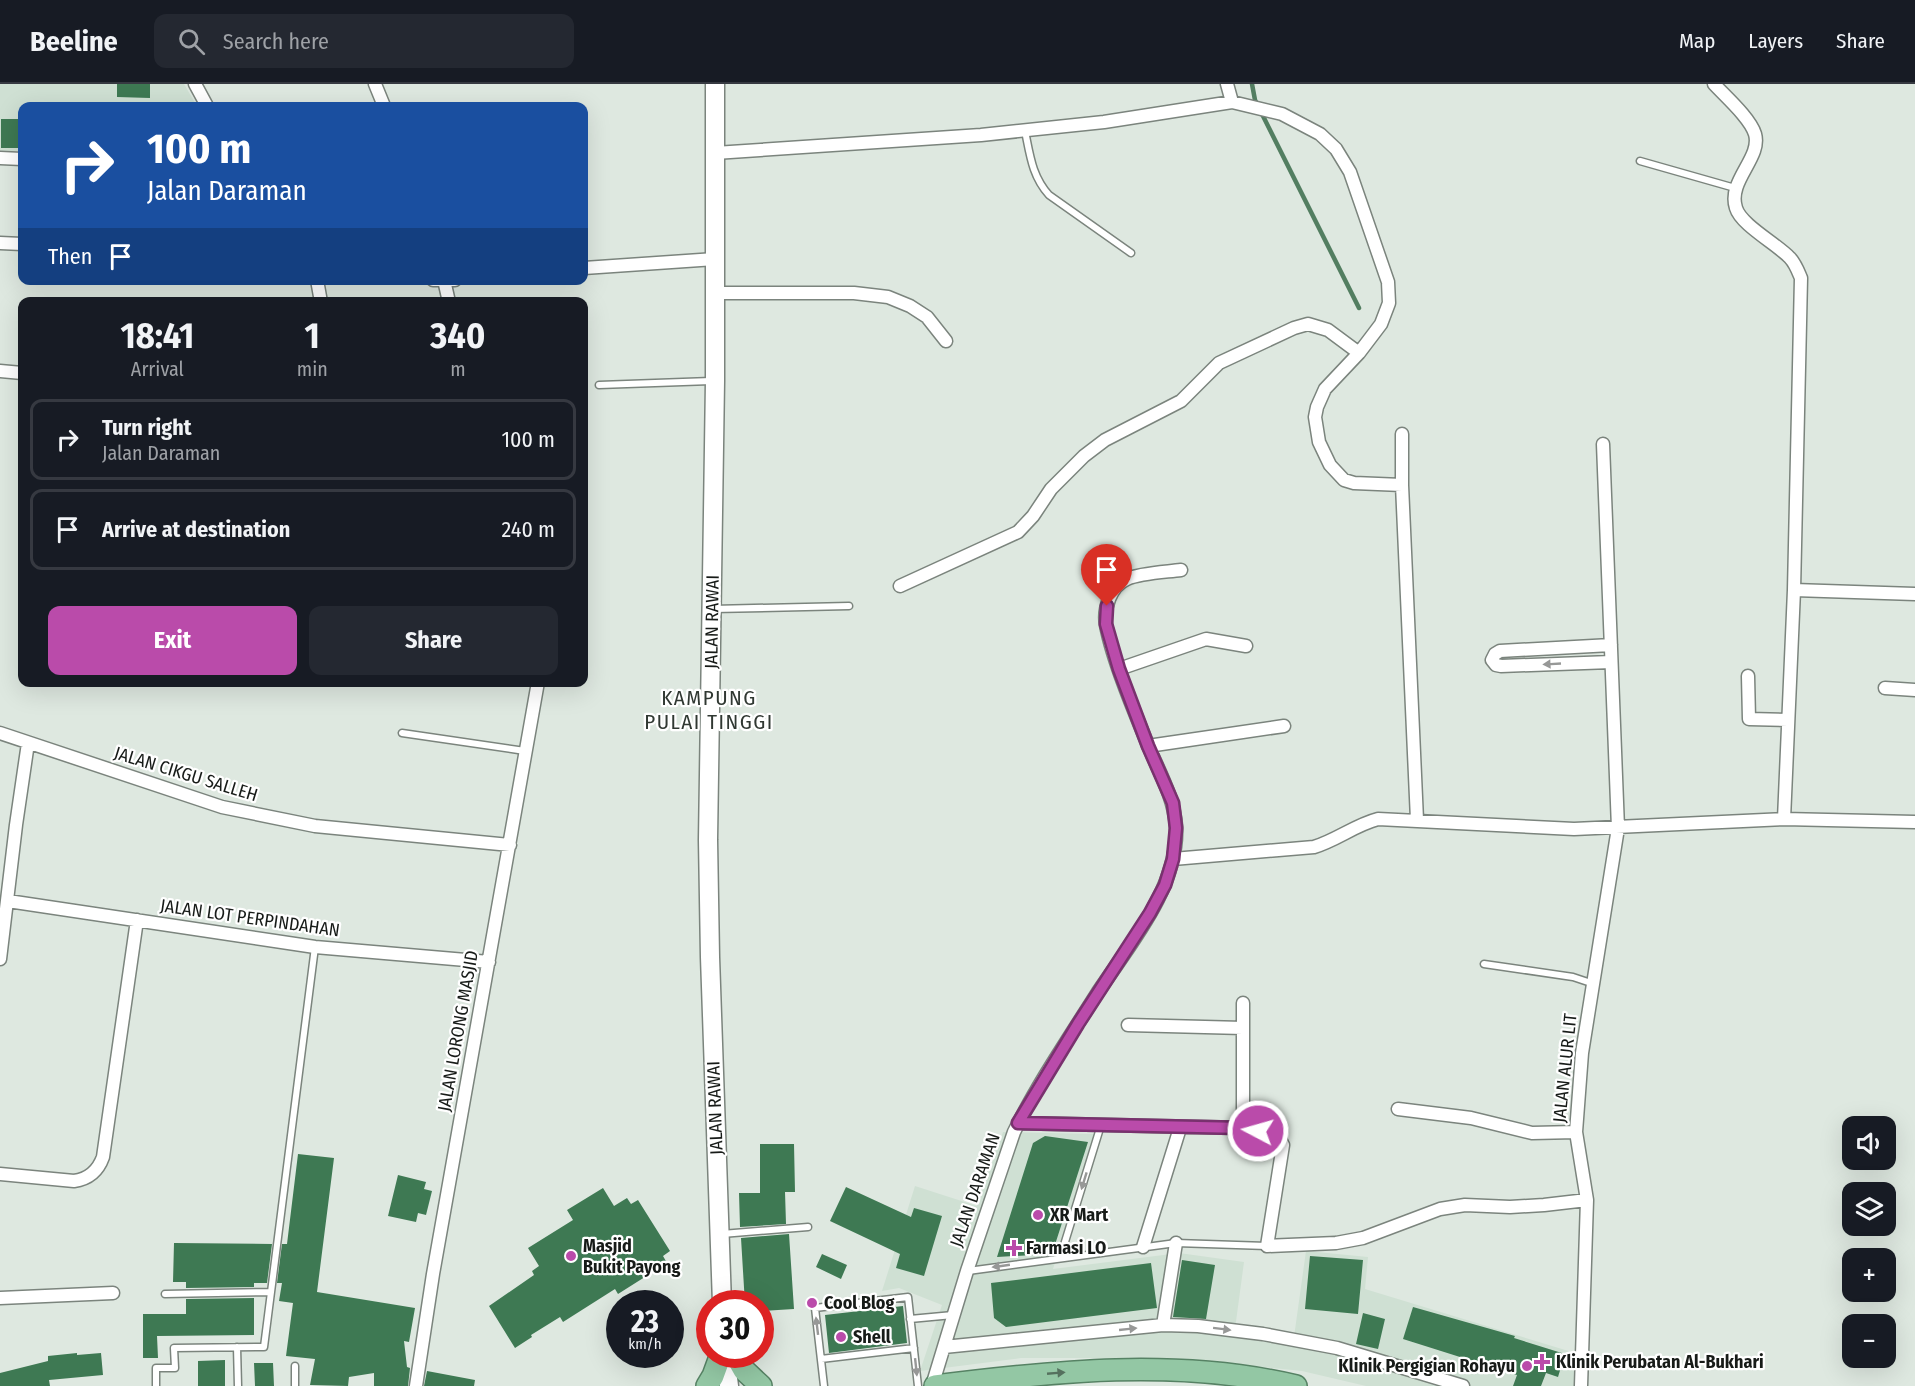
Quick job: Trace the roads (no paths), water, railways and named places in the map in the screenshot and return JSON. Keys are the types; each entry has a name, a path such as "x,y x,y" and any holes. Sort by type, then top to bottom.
{"highway":[{"path":"706,1386 717,1368"},
{"path":"743,1368 761,1386"},
{"path":"934,1386 1058,1373 1156,1370 1222,1374 1296,1386"}],"main road":[{"name":"JALAN RAWAI","path":"715,84 716,293 708,840 721,1290"},
{"path":"726,1368 729,1386"}],"street":[{"path":"195,84 205,102"},
{"path":"375,84 382,102"},
{"path":"1227,84 1232,102"},
{"path":"1714,84 1751,126 1755,138 1755,149 1736,188 1736,208 1744,220 1792,260 1801,278 1794,590 1784,819"},
{"path":"716,153 1025,131 1104,122 1232,102 1282,114 1320,134 1336,149 1350,172 1388,282 1389,303 1381,324 1359,353 1325,389 1317,406 1315,417 1319,442 1330,465 1344,480 1354,483 1402,484"},
{"path":"0,158 18,159"},
{"path":"0,243 18,244"},
{"path":"588,268 715,259"},
{"path":"716,293 854,293 888,297 910,306 927,317 946,341"},
{"path":"900,586 1018,532 1033,516 1051,489 1084,456 1105,440 1180,400 1219,363 1264,341 1308,324 1328,330 1359,353"},
{"path":"0,371 18,373"},
{"path":"1402,434 1402,484 1417,820"},
{"name":"JALAN ALUR LIT","path":"1581,1386 1587,1200 1576,1132 1582,1053 1618,828 1603,444"},
{"name":"JALAN DARAMAN","path":"934,1386 967,1271 1018,1123 1078,1024 1150,913 1165,885 1173,859 1176,828 1173,803 1148,746 1119,669 1106,624 1107,606 1118,585 1128,578 1181,570"},
{"path":"1794,590 1915,594"},
{"path":"1119,669 1206,639 1246,646"},
{"path":"1611,645 1500,651 1492,660 1496,665 1501,666 1611,662"},
{"path":"1748,676 1749,719 1788,720"},
{"name":"JALAN LORONG MASJID","path":"416,1386 433,1274 537,687"},
{"path":"1885,688 1915,690"},
{"path":"1148,746 1284,726"},
{"name":"JALAN CIKGU SALLEH","path":"0,733 222,807 315,826 510,845"},
{"path":"0,959 28,743"},
{"path":"1173,859 1314,847 1378,819 1574,829 1784,819 1915,822"},
{"name":"JALAN LOT PERPINDAHAN","path":"8,901 315,947 489,962"},
{"path":"0,1174 74,1181 83,1180 100,1166 137,920"},
{"path":"1243,1128 1244,1003"},
{"path":"1128,1025 1243,1028"},
{"path":"1398,1109 1471,1118 1533,1133 1576,1132"},
{"path":"1018,1123 1243,1128 1274,1134 1280,1138 1283,1145 1267,1246 1336,1243 1363,1238 1440,1209 1465,1205 1510,1207 1587,1200"},
{"path":"1143,1247 1180,1128"},
{"path":"1163,1325 1176,1243"},
{"path":"0,1298 113,1293"},
{"path":"944,1347 1163,1325 1183,1325 1337,1348 1463,1386"}],"lane":[{"path":"1025,131 1032,165 1041,186 1049,195 1131,253"},
{"path":"1640,161 1736,188"},
{"path":"599,385 715,381"},
{"path":"712,609 849,606"},
{"path":"402,733 526,752"},
{"path":"156,1386 156,1368 175,1368 174,1348 264,1347 315,947"},
{"path":"1485,964 1573,977 1594,984"},
{"path":"1060,1258 1101,1125"},
{"path":"719,1234 808,1227"},
{"path":"967,1271 1176,1243 1267,1246"},
{"path":"165,1294 271,1292"},
{"path":"824,1386 815,1308 908,1297 918,1386"},
{"path":"910,1319 954,1315"},
{"path":"237,1347 238,1386"},
{"path":"821,1359 914,1348"},
{"path":"295,1366 295,1386"}],"waterway":[{"path":"1252,84 1255,100 1359,308"}],"place":[{"name":"XR Mart","path":"1038,1215"},
{"name":"Farmasi LO","path":"1014,1248"},
{"name":"Masjid Bukit Payong","path":"571,1256"},
{"name":"Cool Blog","path":"812,1303"},
{"name":"Shell","path":"841,1337"},
{"name":"Klinik Perubatan Al-Bukhari","path":"1542,1362"},
{"name":"Klinik Pergigian Rohayu","path":"1527,1366"}],"district":[{"name":"KAMPUNG PULAI TINGGI","path":"709,710"}]}
